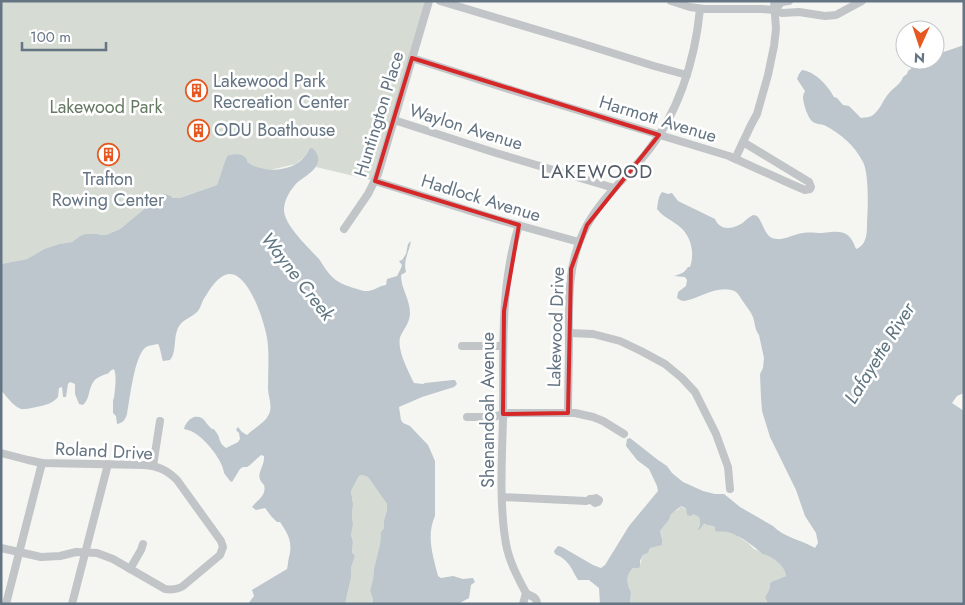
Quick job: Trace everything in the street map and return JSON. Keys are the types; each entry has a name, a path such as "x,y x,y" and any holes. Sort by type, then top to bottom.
{"street":[{"name":"Huntington Place","path":"344,229 360,207 378,174 429,1"},
{"path":"440,1 687,75"},
{"path":"671,1 700,9 774,5 789,1"},
{"path":"774,5 782,14 799,12 831,16 862,1"},
{"path":"735,159 757,114 768,75 776,29 774,5"},
{"name":"Lakewood Drive","path":"568,413 570,281 579,242 591,218 614,188 644,156 659,135 675,106 687,75 695,43 700,9"},
{"name":"Harmott Avenue","path":"412,58 735,159 805,190 811,188 809,182 743,142"},
{"name":"Waylon Avenue","path":"394,120 614,188"},
{"name":"Hadlock Avenue","path":"375,181 433,200 579,242"},
{"name":"Shenandoah Avenue","path":"518,225 507,272 504,311 502,497 506,545 516,575 526,593 536,598 537,604"},
{"path":"569,333 593,334 620,342 642,351 665,364 682,378 694,392 716,434 728,467 730,489"},
{"path":"462,346 503,346"},
{"path":"467,417 510,413 584,414 603,421 624,434"},
{"path":"153,466 160,421"},
{"name":"Roland Drive","path":"1,454 42,463 153,466 165,470 177,480 221,541 223,547 220,555 183,586 171,590 130,569"},
{"path":"6,604 42,463"},
{"path":"72,604 108,464"},
{"path":"502,497 586,501 590,499"},
{"path":"1,548 41,557 85,552 105,555 130,569 143,544"},
{"path":"523,604 526,593"}],"highlighted area":[{"path":"412,58 659,135 587,225 571,269 568,413 503,414 504,311 519,225 375,181"}],"green space":[{"name":"Lakewood Park","path":"1,1 430,1 375,181 316,167 317,164 309,149 305,156 296,164 270,170 262,169 227,156 217,185 180,198 148,204 120,229 106,235 80,236 72,242 44,249 27,259 1,264"},
{"path":"359,476 368,477 387,504 387,510 370,591 373,599 372,604 345,604 355,556 352,552 353,504 351,491"},
{"path":"680,506 699,517 700,523 698,527 706,524 736,534 754,549 781,564 786,576 770,583 765,597 768,604 630,604 629,574 633,568 639,568 643,555 648,553 650,548 662,539 660,531 669,520 671,513 679,509"}],"water":[{"name":"Lafayette River","path":"964,45 964,393 957,396 952,403 964,411 964,604 768,604 765,597 770,583 786,576 781,565 731,533 715,531 715,527 704,524 698,530 699,517 693,514 691,516 687,515 686,509 681,506 671,514 669,520 660,531 662,545 650,548 648,553 643,555 639,568 633,568 629,573 630,604 600,604 599,588 589,580 578,580 569,565 564,559 555,554 554,551 558,546 562,547 601,568 605,565 629,526 658,491 649,469 637,460 626,446 627,439 630,438 667,466 683,482 703,491 724,494 740,507 787,536 815,548 818,543 816,533 805,516 796,490 770,437 762,411 760,374 764,358 753,317 736,292 725,289 684,301 677,298 678,292 686,286 687,280 685,277 674,276 690,267 692,251 684,231 657,209 658,200 662,192 672,193 678,201 715,219 719,225 725,228 739,225 754,215 757,216 767,234 772,238 783,238 805,233 839,232 850,238 856,249 862,245 866,235 868,191 865,167 860,156 846,140 830,128 814,123 811,120 804,103 803,96 805,91 797,79 799,74 802,70 807,71 821,80 834,97 843,105 849,106 861,118 872,116 876,113 888,95 909,70 945,70 945,52"},
{"name":"Wayne Creek","path":"312,148 317,154 318,162 313,170 295,185 287,197 284,210 288,222 333,278 344,285 364,291 370,291 386,285 387,279 397,276 402,265 399,261 406,254 408,244 411,241 406,260 406,272 401,275 402,285 409,303 410,316 401,335 401,353 414,383 423,384 455,380 457,384 454,387 422,397 399,407 403,423 410,426 428,445 435,461 435,516 432,524 431,538 432,554 438,576 441,578 453,576 463,579 473,578 475,582 471,585 469,598 458,604 372,604 373,599 370,591 381,532 384,528 387,504 368,477 362,475 359,476 351,491 353,504 352,552 355,556 345,604 248,604 254,596 252,590 287,569 290,552 289,538 280,522 277,522 265,508 256,510 252,507 261,498 265,489 259,475 264,456 261,455 247,467 240,469 232,482 224,473 221,463 209,446 200,437 184,429 185,425 192,418 202,418 215,430 226,448 240,439 239,433 236,430 238,427 247,435 265,420 270,411 268,346 265,327 249,289 241,280 233,275 225,275 219,279 209,291 198,311 180,325 174,353 170,360 163,361 158,344 146,347 142,352 138,359 127,414 125,420 121,423 117,424 116,416 113,413 116,383 114,369 94,381 87,400 83,405 79,404 75,394 75,384 70,382 66,397 63,397 62,387 59,388 58,397 53,402 27,409 21,409 16,406 1,390 1,264 27,259 44,249 72,242 86,234 106,235 120,229 148,204 164,194 172,198 180,198 217,185 227,156 235,154 244,156 248,162 256,167 271,170 294,165"}],"place":[{"name":"Lakewood Park Recreation Center","path":"197,91"},
{"name":"ODU Boathouse","path":"198,130"},
{"name":"Trafton Rowing Center","path":"108,154"}],"district":[{"name":"LAKEWOOD","path":"597,171"}]}
